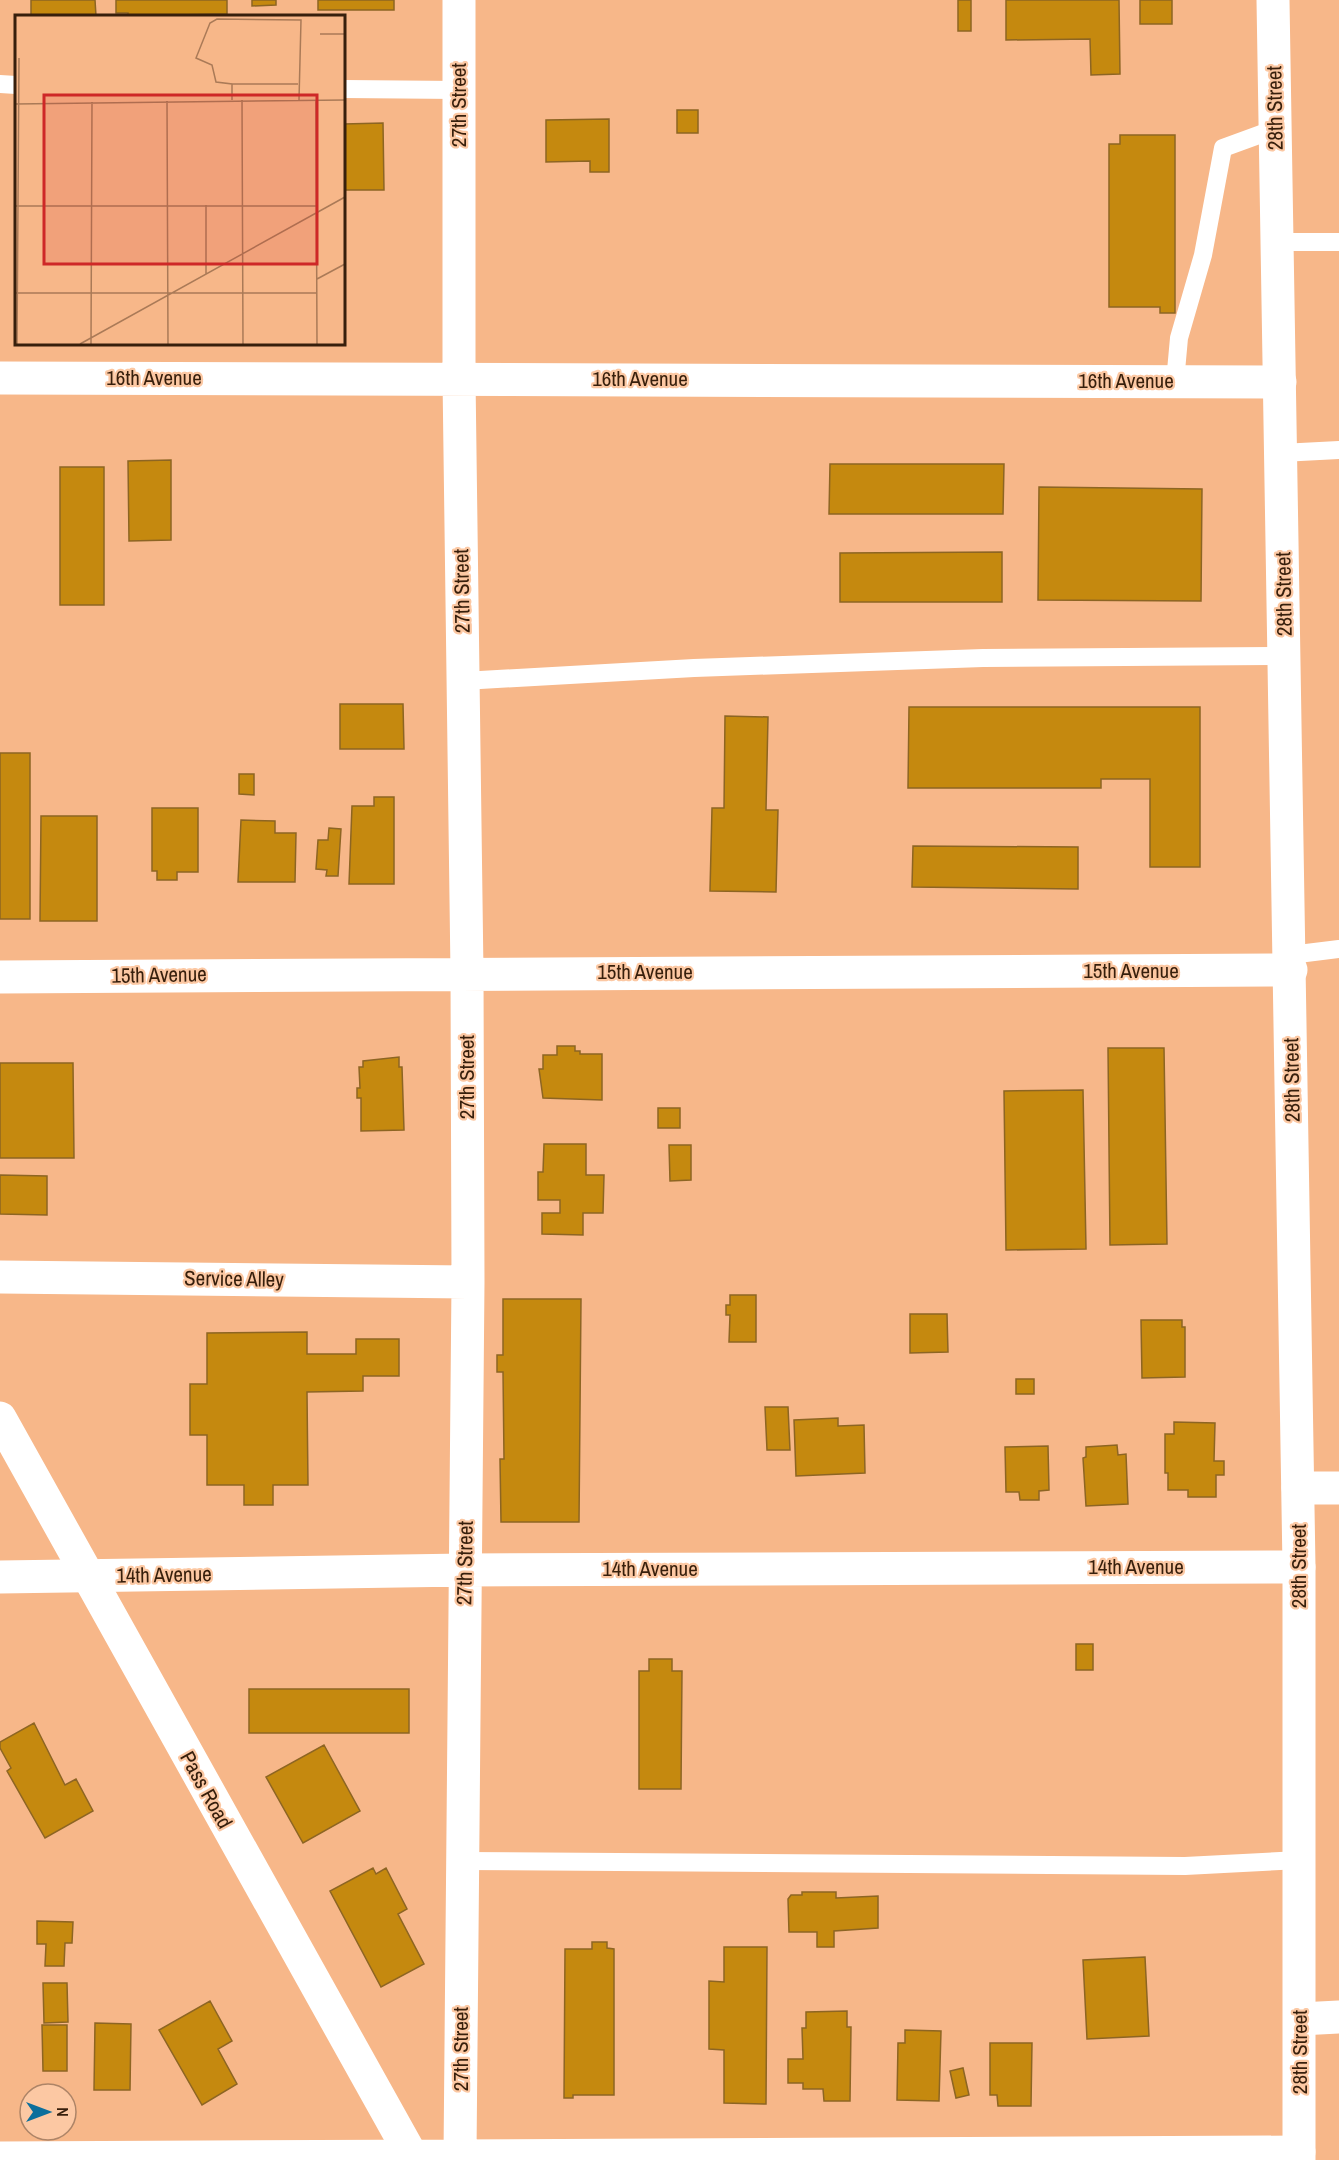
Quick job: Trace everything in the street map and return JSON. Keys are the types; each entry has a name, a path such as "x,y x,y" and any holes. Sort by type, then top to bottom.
{"street":[{"name":"27th Street","path":"459,0 459,378 467,973 468,1282 460,2155"},
{"name":"28th Street","path":"1273,0 1291,962 1299,1567 1299,2156"},
{"name":"16th Avenue","path":"0,378 1280,382"},
{"name":"15th Avenue","path":"0,977 1291,962"},
{"name":"Service Alley","path":"0,1277 468,1282"},
{"name":"Pass Road","path":"0,1418 412,2157"},
{"path":"1298,1488 1339,1488"},
{"name":"14th Avenue","path":"0,1576 87,1577 465,1570 1299,1567"},
{"path":"1300,2019 1339,2017"},
{"path":"0,2158 460,2155 1299,2156"}],"lane":[{"path":"0,84 15,85"},
{"path":"345,88 459,90"},
{"path":"1175,382 1179,338 1203,255 1223,148 1275,129"},
{"path":"1278,242 1339,242"},
{"path":"1281,453 1339,450"},
{"path":"463,681 694,668 983,658 1285,656"},
{"path":"1291,962 1339,949"},
{"path":"462,1861 1185,1866 1300,1860"}],"building":[{"path":"31,0 95,0 96,15 31,15"},
{"path":"116,0 227,0 227,14 128,15 128,13 116,13"},
{"path":"252,0 276,0 276,5 252,6"},
{"path":"318,0 394,0 394,10 318,10"},
{"path":"958,0 971,0 971,31 958,31"},
{"path":"1006,0 1119,0 1120,74 1091,75 1090,39 1006,40"},
{"path":"1140,0 1172,0 1172,24 1140,24"},
{"path":"677,110 698,110 698,133 677,133"},
{"path":"609,119 609,172 590,172 590,161 546,162 546,120"},
{"path":"383,123 384,190 345,190 345,124"},
{"path":"1120,135 1175,135 1175,313 1160,313 1160,307 1109,307 1109,144 1120,144"},
{"path":"171,460 171,540 129,541 128,461"},
{"path":"830,464 1004,464 1003,514 829,514"},
{"path":"60,467 104,467 104,605 60,605"},
{"path":"1039,487 1202,489 1201,601 1038,600"},
{"path":"1002,552 1002,602 840,602 840,553"},
{"path":"340,704 403,704 404,749 340,749"},
{"path":"909,707 1200,707 1200,867 1150,867 1150,779 1101,779 1101,788 908,788"},
{"path":"725,716 768,717 766,810 778,810 776,892 710,891 712,808 724,808"},
{"path":"0,753 30,753 30,919 0,919"},
{"path":"239,774 254,774 254,795 239,794"},
{"path":"374,797 394,797 394,884 349,884 352,806 374,806"},
{"path":"152,808 198,808 198,872 177,872 177,880 157,880 157,871 152,871"},
{"path":"41,816 97,816 97,921 40,921"},
{"path":"241,820 275,821 275,833 296,833 295,882 238,882"},
{"path":"329,828 341,829 338,876 326,876 327,870 316,869 318,840 328,840"},
{"path":"913,846 1078,847 1078,889 912,887"},
{"path":"557,1046 575,1046 575,1051 580,1051 580,1054 602,1054 602,1100 543,1098 539,1069 543,1069 543,1055 557,1055"},
{"path":"1108,1048 1164,1048 1167,1244 1110,1245"},
{"path":"399,1057 399,1067 402,1067 404,1130 361,1131 361,1098 357,1098 357,1088 360,1088 359,1067 363,1067 363,1061"},
{"path":"0,1063 73,1063 74,1158 0,1158"},
{"path":"1083,1090 1086,1249 1006,1250 1004,1091"},
{"path":"658,1108 680,1108 680,1128 658,1128"},
{"path":"544,1144 586,1144 586,1175 604,1175 603,1213 583,1213 583,1235 542,1234 542,1213 560,1213 560,1200 538,1200 538,1172 543,1172"},
{"path":"669,1145 691,1145 691,1180 670,1181"},
{"path":"0,1175 47,1176 47,1215 0,1214"},
{"path":"730,1295 756,1295 756,1342 729,1342 730,1315 726,1315 726,1305 730,1305"},
{"path":"503,1299 581,1299 579,1522 501,1522 500,1459 504,1459 503,1372 497,1372 497,1355 503,1355"},
{"path":"910,1314 947,1314 948,1352 910,1353"},
{"path":"1141,1320 1182,1320 1182,1327 1185,1327 1185,1377 1142,1378"},
{"path":"307,1332 307,1354 356,1354 356,1339 399,1339 399,1376 363,1376 363,1391 307,1392 308,1485 273,1485 273,1505 244,1505 244,1485 207,1485 207,1435 190,1435 190,1384 207,1384 207,1333"},
{"path":"1016,1379 1034,1379 1034,1394 1016,1394"},
{"path":"765,1407 788,1407 790,1450 767,1450"},
{"path":"838,1418 838,1426 864,1425 865,1473 796,1476 794,1420"},
{"path":"1174,1422 1215,1423 1214,1461 1224,1461 1224,1475 1216,1475 1216,1497 1188,1497 1188,1490 1168,1490 1168,1473 1165,1473 1165,1434 1174,1434"},
{"path":"1117,1445 1118,1455 1126,1454 1128,1504 1086,1506 1083,1458 1086,1457 1086,1447"},
{"path":"1048,1446 1049,1490 1039,1491 1039,1500 1020,1500 1019,1492 1006,1492 1005,1447"},
{"path":"1076,1644 1093,1644 1093,1670 1076,1670"},
{"path":"649,1659 672,1659 672,1671 682,1671 681,1789 639,1789 639,1671 649,1671"},
{"path":"249,1689 409,1689 409,1733 249,1733"},
{"path":"34,1723 65,1785 76,1779 93,1811 45,1838 7,1771 11,1768 0,1748 0,1742"},
{"path":"324,1745 360,1811 303,1843 266,1777"},
{"path":"373,1868 376,1874 386,1868 407,1909 398,1914 424,1964 381,1987 330,1891"},
{"path":"802,1892 836,1892 836,1898 878,1896 878,1928 834,1931 834,1947 817,1947 817,1932 789,1932 788,1899 791,1895 802,1895"},
{"path":"37,1921 73,1922 72,1943 65,1943 64,1966 45,1966 46,1944 37,1944"},
{"path":"592,1942 607,1942 607,1948 614,1949 614,2095 573,2095 573,2098 564,2098 565,1949 592,1949"},
{"path":"724,1947 767,1947 766,2104 724,2103 724,2050 709,2049 709,1981 724,1982"},
{"path":"1145,1957 1149,2036 1087,2039 1083,1960"},
{"path":"43,1983 67,1983 68,2022 44,2023"},
{"path":"210,2001 232,2041 218,2049 237,2084 202,2105 159,2030"},
{"path":"847,2011 847,2027 851,2027 850,2101 824,2101 823,2089 803,2089 803,2083 788,2083 788,2059 803,2059 802,2028 806,2028 806,2012"},
{"path":"95,2023 131,2024 130,2090 94,2090"},
{"path":"42,2025 67,2025 67,2071 43,2071"},
{"path":"905,2030 941,2031 939,2101 897,2100 898,2043 905,2043"},
{"path":"990,2043 1032,2043 1031,2106 998,2106 997,2095 990,2095"},
{"path":"963,2068 969,2095 956,2098 950,2071"}]}
